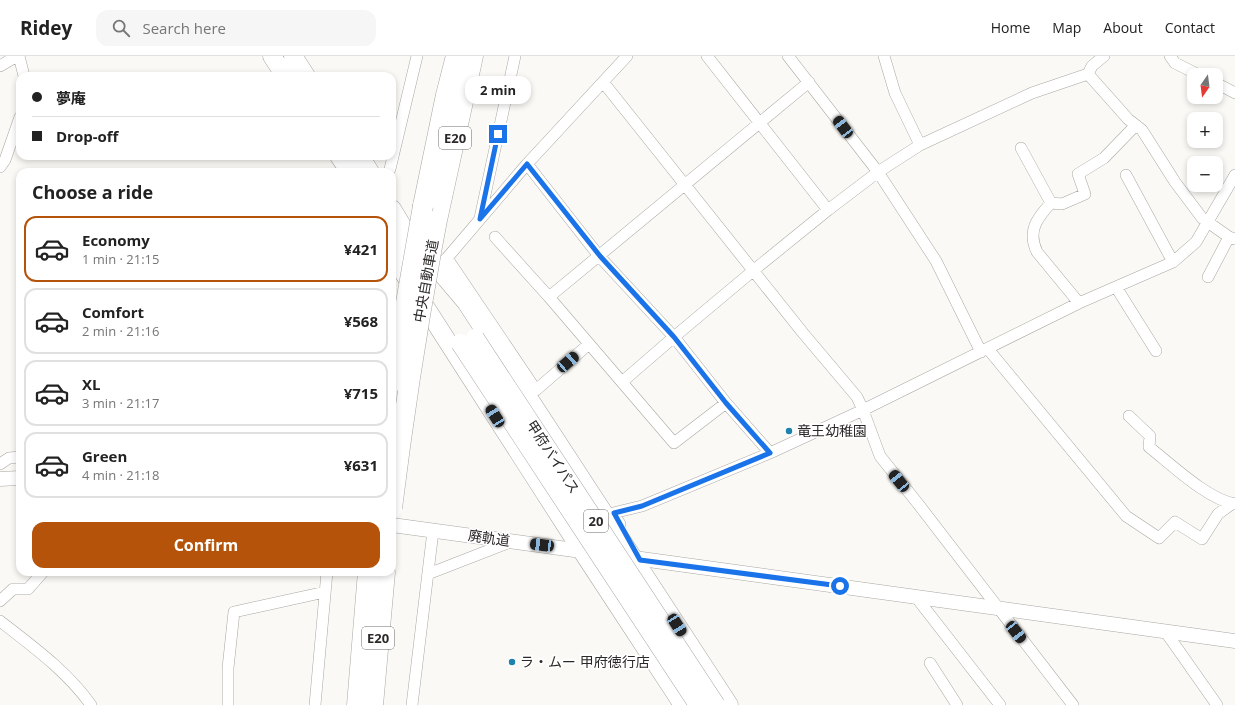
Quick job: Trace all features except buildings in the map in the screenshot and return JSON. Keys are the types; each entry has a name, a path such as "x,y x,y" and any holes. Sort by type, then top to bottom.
{"highway":[{"path":"272,56 282,72"},
{"path":"292,56 303,72"},
{"name":"中央自動車道","path":"396,359 423,206 446,95 456,56"},
{"name":"中央自動車道","path":"396,477 407,393 423,294 437,220 473,56"},
{"path":"398,232 442,263 466,302 637,559 729,705"},
{"name":"甲府バイパス","path":"398,232 698,705"},
{"path":"396,260 582,551 683,705"},
{"name":"甲府バイパス","path":"467,340 716,705"},
{"name":"E20","path":"357,705 368,576"},
{"name":"E20","path":"373,705 385,576"}],"street":[{"path":"0,66 18,56 23,72"},
{"path":"396,145 417,56"},
{"path":"480,219 515,56"},
{"path":"589,344 536,390 442,263 527,164 627,56"},
{"path":"708,56 828,210"},
{"path":"788,56 878,172 936,261 984,350 1126,516 1159,538 1175,522 1202,539 1218,514 1234,504"},
{"path":"884,56 895,93 920,145"},
{"path":"622,382 754,270 878,172 920,145 1032,93 1088,74 1092,66 1104,56"},
{"path":"1170,56 1175,63 1187,69"},
{"path":"1088,74 1128,119 1142,130 1175,182 1202,218 1232,238 1208,277"},
{"path":"604,82 803,333 857,397 880,456 1073,705"},
{"path":"550,297 809,82"},
{"path":"1223,87 1235,93"},
{"path":"1051,203 1062,204 1085,194 1078,174 1104,158 1136,125"},
{"path":"0,167 5,160 16,128"},
{"path":"1021,148 1051,203"},
{"path":"527,164 600,256 674,337 726,403 770,453"},
{"path":"637,559 614,513 642,506 770,453 863,410 1078,303 1116,288 1173,262 1196,242 1235,174"},
{"path":"1126,175 1173,262"},
{"path":"1051,203 1036,222 1033,230 1033,243 1037,252 1078,303"},
{"path":"495,237 550,297 674,443 726,403"},
{"path":"1116,288 1156,351"},
{"path":"1129,416 1150,436 1149,447 1203,489 1226,502 1234,504"},
{"path":"0,464 9,458 16,457"},
{"path":"0,479 16,478"},
{"name":"廃軌道","path":"396,526 1235,641"},
{"path":"412,705 433,531"},
{"path":"428,574 511,541"},
{"path":"0,601 13,589 28,589 39,576"},
{"path":"315,705 326,576"},
{"path":"228,705 228,668 234,612 325,592"},
{"path":"916,597 1000,705"},
{"path":"0,621 45,656 84,695 91,705"},
{"path":"1165,631 1217,705"},
{"path":"930,663 957,705"}],"place":[{"name":"竜王幼稚園","path":"789,431"},
{"name":"ラ・ムー 甲府徳行店","path":"512,662"}],"route":[{"path":"498,134 480,219 527,164 600,256 674,337 726,403 770,453 642,506 614,513 640,560 840,586"}]}
